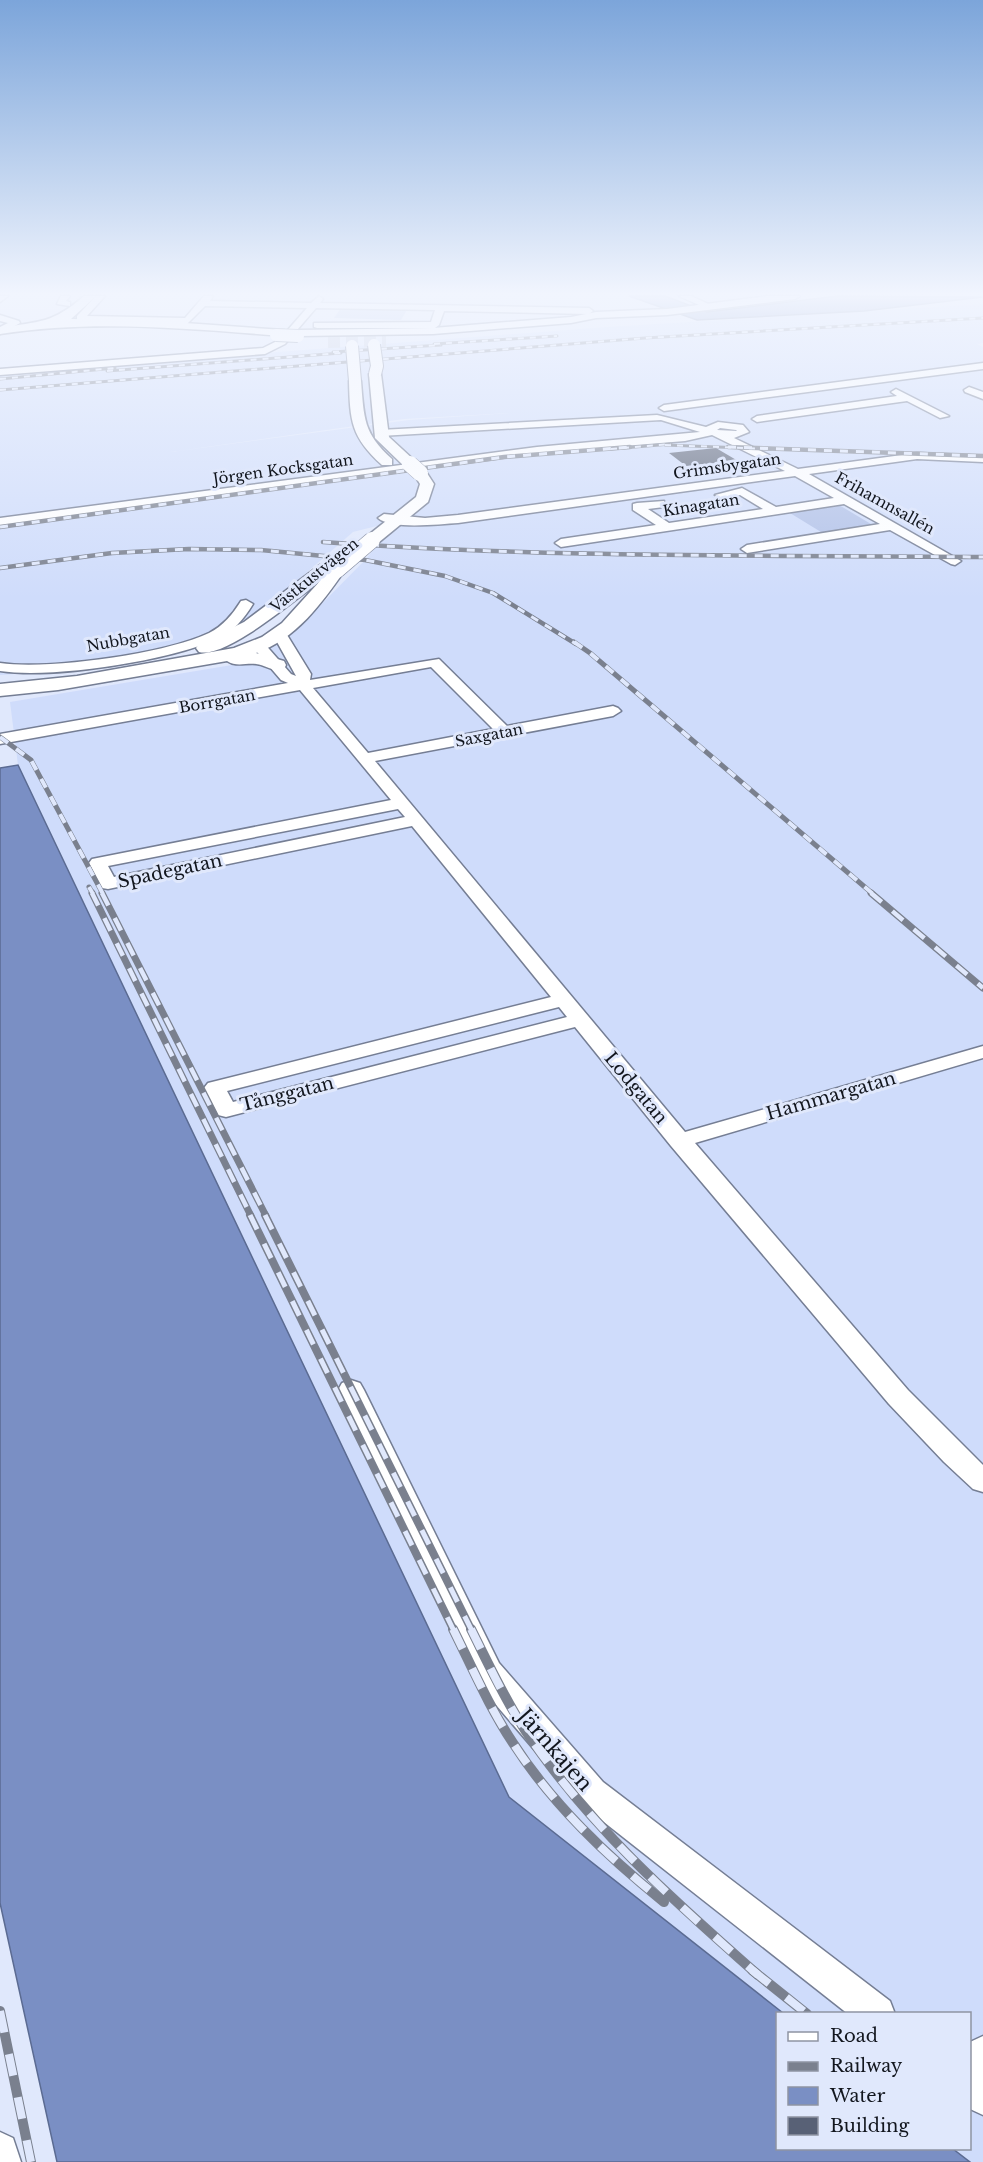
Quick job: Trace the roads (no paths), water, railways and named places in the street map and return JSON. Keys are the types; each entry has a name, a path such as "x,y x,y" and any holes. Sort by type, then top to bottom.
{"main road":[{"path":"361,397 358,425 363,440 408,475"},
{"path":"377,397 380,425 390,448 408,475"},
{"path":"358,425 380,425"},
{"path":"363,440 380,425"},
{"name":"Västkustvägen","path":"124,666 178,656 229,638 250,626 328,570 395,517 408,475"},
{"path":"258,645 258,639 262,633 301,599 328,570"},
{"name":"Västkustvägen","path":"0,690 48,686 236,654 279,633 319,597 328,570"},
{"name":"Västkustvägen","path":"0,682 43,680 237,646 258,645"},
{"path":"0,690 78,686 244,658 266,659 277,665"}],"street":[{"path":"380,425 444,427 661,413 682,418 686,412 704,404 751,397"},
{"path":"390,448 395,439 408,433 661,413 754,397"},
{"path":"757,419 908,398 944,416"},
{"name":"Frihamnsallén","path":"686,412 735,430 753,447 790,466 798,473"},
{"name":"Frihamnsallén","path":"661,413 713,432 798,473 955,561"},
{"path":"380,425 408,433"},
{"name":"Jörgen Kocksgatan","path":"0,522 537,450 696,436 713,432 714,426 735,430"},
{"path":"696,436 728,440"},
{"name":"Grimsbygatan","path":"395,517 445,521 917,456 983,459"},
{"path":"667,527 637,507 742,491 821,537"},
{"name":"Kinagatan","path":"561,543 846,500"},
{"path":"747,549 891,526"},
{"name":"Nubbgatan","path":"0,667 36,671 189,645 220,632 239,617 246,604"},
{"name":"Lodgatan","path":"279,633 303,679"},
{"name":"Lodgatan","path":"258,645 286,677 303,679"},
{"name":"Lodgatan","path":"258,645 279,651 679,1141 913,1414 983,1481"},
{"name":"Borrgatan","path":"0,739 303,679 434,662 504,732"},
{"name":"Saxgatan","path":"365,758 613,711"},
{"name":"Spadegatan","path":"403,803 98,863 108,884 417,819"},
{"name":"Tånggatan","path":"563,1000 215,1088 226,1110 579,1020"},
{"name":"Hammargatan","path":"679,1141 983,1052"},
{"name":"Järnkajen","path":"351,1390 488,1672 495,1681 592,1793 875,2012"},
{"path":"971,2073 983,2054"},
{"path":"971,2087 983,2096"},
{"path":"0,2151 2,2162"}],"water":[{"path":"18,765 509,1797 782,2012 776,2012 776,2150 954,2150 970,2162 57,2162 0,1903 0,768"}],"railway":[{"path":"611,449 671,444"},
{"path":"665,445 771,449"},
{"path":"0,527 504,457 630,447"},
{"path":"728,447 983,456"},
{"path":"323,542 570,553 983,557"},
{"path":"0,568 112,553 189,549 261,550 365,560 445,576 493,593 576,644"},
{"path":"574,642 590,653 873,894"},
{"path":"0,737 31,760 103,894"},
{"path":"89,887 93,894"},
{"path":"92,893 251,1216"},
{"path":"102,893 266,1216"},
{"path":"871,893 983,988"},
{"path":"250,1215 454,1631"},
{"path":"265,1215 472,1631"},
{"path":"453,1629 504,1729 545,1788 602,1848 664,1902"},
{"path":"471,1629 517,1718 576,1798 633,1860 756,1973"},
{"path":"752,1970 756,1973"},
{"path":"756,1973 804,2012"},
{"path":"0,2011 31,2162"}]}
